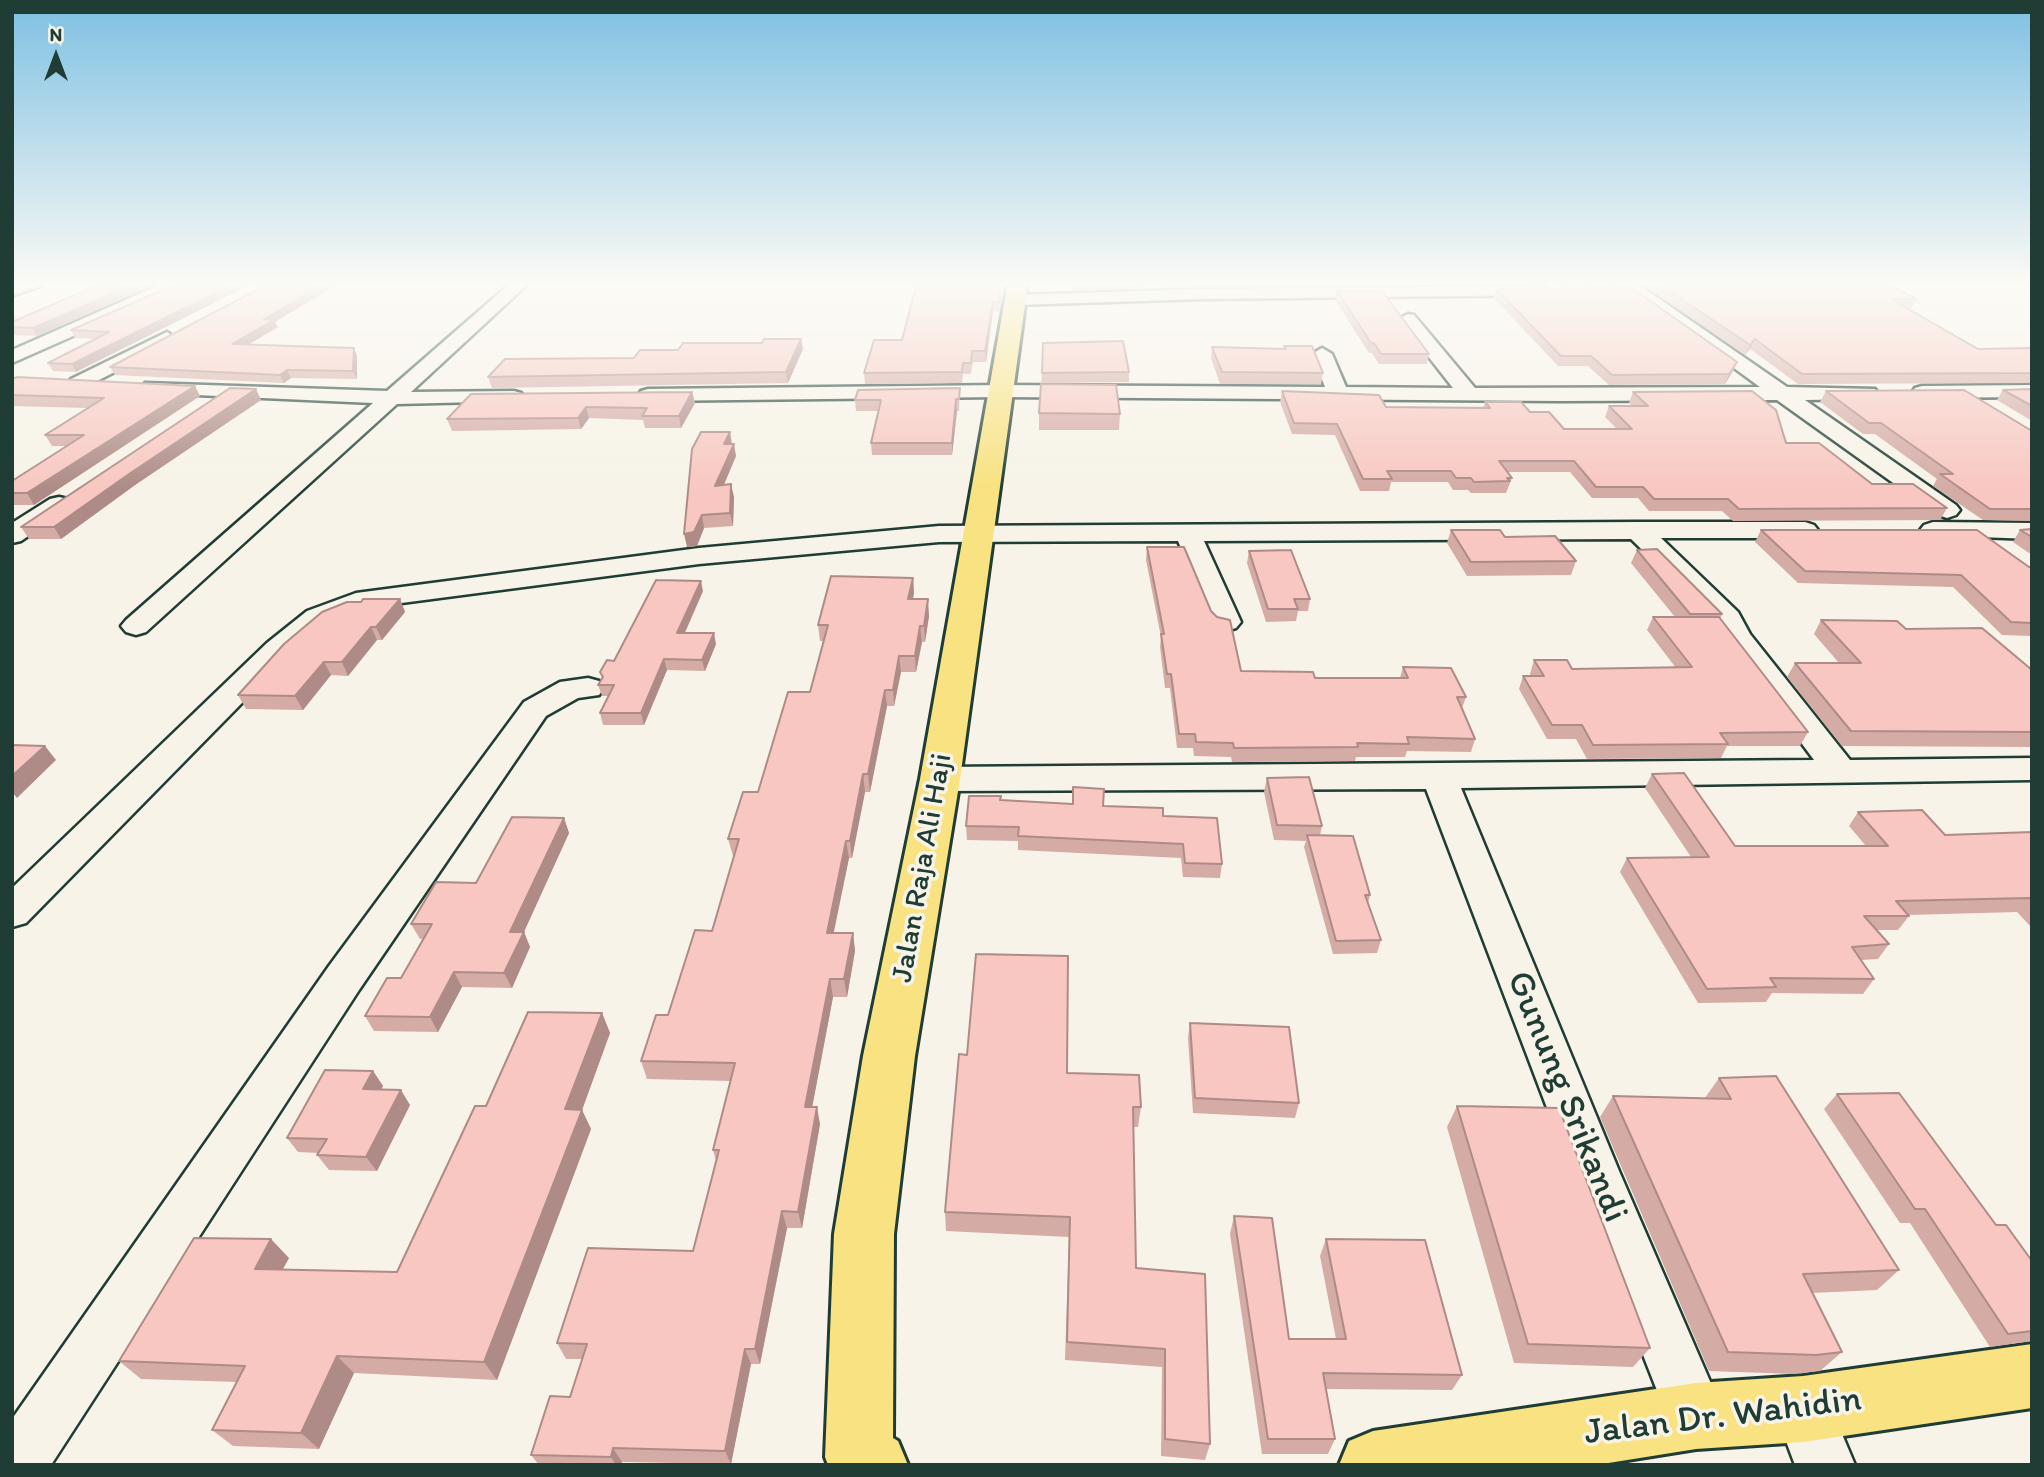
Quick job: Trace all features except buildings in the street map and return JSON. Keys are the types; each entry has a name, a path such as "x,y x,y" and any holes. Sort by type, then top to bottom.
{"main road":[{"name":"Jalan Raja Ali Haji","path":"854,1463 864,1234 889,1056 940,779 1007,351"},
{"name":"Jalan Dr. Wahidin","path":"1373,1465 1696,1416 1814,1437 2032,1376"}],"street":[{"path":"78,383 140,351"},
{"path":"136,626 445,351"},
{"path":"1434,351 1469,394"},
{"path":"1717,351 2009,555"},
{"path":"1322,354 1338,394"},
{"path":"52,381 393,398 532,396"},
{"path":"193,414 227,391"},
{"path":"630,395 1001,391 1338,394 2032,391"},
{"path":"1962,391 1997,412"},
{"path":"12,535 80,490"},
{"path":"12,912 278,649 317,617 381,596 699,556 939,534 981,524 1188,533 1827,530"},
{"path":"1637,530 1728,618 1736,636 1841,772"},
{"path":"1908,530 2032,531"},
{"path":"1188,533 1226,622"},
{"path":"16,1465 344,978 535,709 571,689 588,688"},
{"path":"940,779 1439,777 2032,769"},
{"name":"Gunung Srikandi","path":"1439,777 1595,1171 1696,1416"}]}
